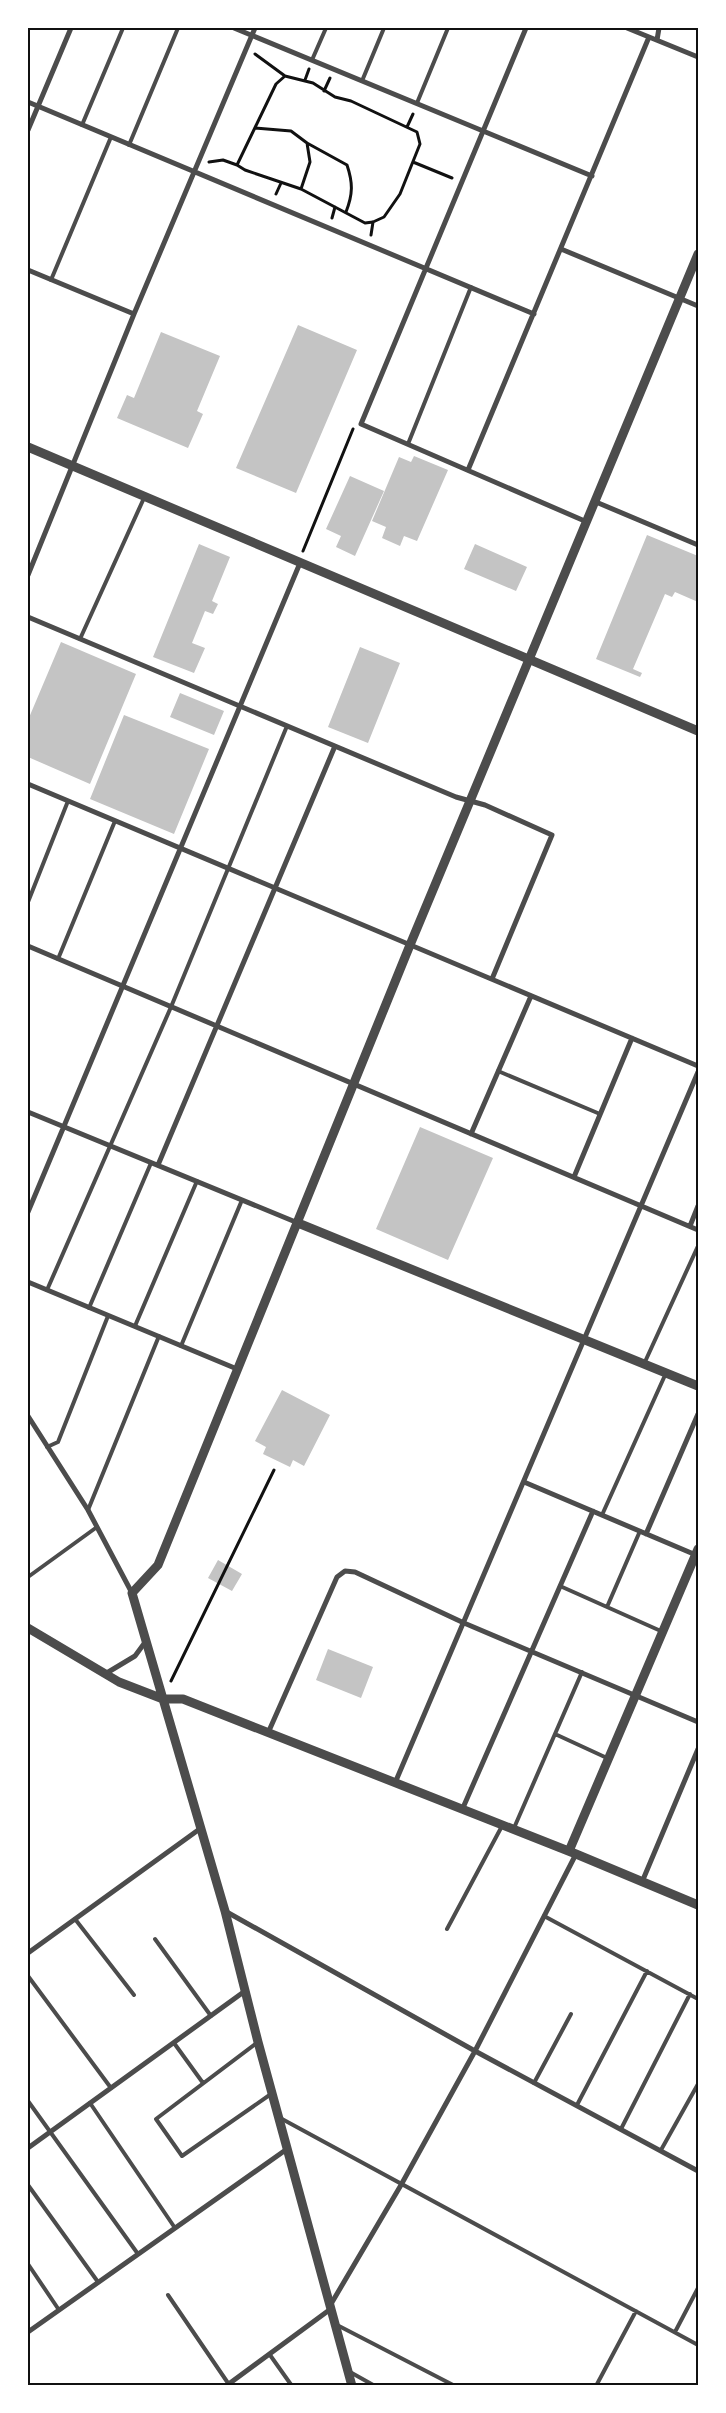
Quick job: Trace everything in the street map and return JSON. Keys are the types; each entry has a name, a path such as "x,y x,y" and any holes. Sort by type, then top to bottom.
{"street":[{"path":"28,130 71,28"},
{"path":"234,28 592,176"},
{"path":"28,575 134,314 255,28"},
{"path":"526,28 362,424 587,522"},
{"path":"627,28 698,57"},
{"path":"657,40 659,28"},
{"path":"468,470 650,37"},
{"path":"28,102 534,314"},
{"path":"561,249 698,306"},
{"path":"132,1593 158,1565 410,945 698,254"},
{"path":"28,270 134,314"},
{"path":"28,447 300,563 531,658 698,731"},
{"path":"596,502 698,545"},
{"path":"28,1212 300,563"},
{"path":"28,617 335,746 484,805 552,835 492,980"},
{"path":"158,1166 335,746"},
{"path":"28,784 698,1066"},
{"path":"28,946 698,1230"},
{"path":"471,1134 531,996"},
{"path":"574,1177 632,1038"},
{"path":"395,1783 586,1339 698,1072"},
{"path":"28,1112 698,1386"},
{"path":"690,1226 698,1206"},
{"path":"28,1282 237,1369"},
{"path":"646,1534 698,1414"},
{"path":"28,1416 88,1510 132,1593 225,1911 258,2042 352,2386"},
{"path":"229,2385 331,2306 401,2185 475,2051 544,1916 573,1853 609,1759 697,1552 646,1534 524,1482"},
{"path":"462,1810 593,1511"},
{"path":"268,1732 337,1577 345,1571 355,1572 464,1623 698,1722"},
{"path":"28,1628 104,1674 163,1699 183,1698 573,1853 698,1905"},
{"path":"104,1674 135,1656 146,1640"},
{"path":"642,1882 698,1749"},
{"path":"28,1953 201,1828"},
{"path":"225,1911 475,2051 698,2171"},
{"path":"28,2148 245,1991"},
{"path":"28,2332 288,2148"}],"lane":[{"path":"82,125 124,28"},
{"path":"129,145 178,28"},
{"path":"312,60 326,28"},
{"path":"362,81 384,28"},
{"path":"418,103 448,28"},
{"path":"50,280 110,137"},
{"path":"408,444 471,287"},
{"path":"80,639 144,497"},
{"path":"47,1290 172,1007 287,726"},
{"path":"28,902 68,801"},
{"path":"58,958 115,821"},
{"path":"498,1071 600,1114"},
{"path":"89,1308 152,1163"},
{"path":"135,1326 197,1182"},
{"path":"181,1346 242,1200"},
{"path":"644,1364 698,1246"},
{"path":"47,1447 58,1442 108,1316"},
{"path":"88,1510 159,1336"},
{"path":"602,1515 666,1373"},
{"path":"28,1577 97,1527"},
{"path":"608,1607 640,1531"},
{"path":"560,1586 664,1632"},
{"path":"513,1830 582,1672"},
{"path":"555,1734 609,1759"},
{"path":"447,1929 502,1826"},
{"path":"544,1916 698,1998"},
{"path":"75,1919 134,1994"},
{"path":"155,1939 211,2016"},
{"path":"577,2106 647,1971"},
{"path":"28,1976 111,2088"},
{"path":"621,2129 690,1994"},
{"path":"534,2082 571,2014"},
{"path":"174,2042 203,2083"},
{"path":"258,2042 156,2119 182,2156 273,2093"},
{"path":"661,2150 698,2084"},
{"path":"28,2101 48,2133 138,2254"},
{"path":"90,2103 175,2228"},
{"path":"280,2118 698,2345"},
{"path":"28,2185 98,2282"},
{"path":"28,2264 59,2310"},
{"path":"675,2332 698,2288"},
{"path":"168,2295 229,2385"},
{"path":"596,2386 636,2311"},
{"path":"336,2324 455,2386"},
{"path":"270,2355 292,2386"},
{"path":"348,2371 376,2386"}],"path":[{"path":"209,162 223,160 237,164 246,170 301,189 364,223 372,222 384,216 400,194 420,144 417,132 351,101 335,97 313,83 284,76 257,56 245,50"},
{"path":"237,164 276,84 284,76"},
{"path":"255,128 291,131 307,143 347,165 352,180 352,196 346,212"},
{"path":"301,189 310,162 307,143"},
{"path":"413,162 462,182"},
{"path":"300,563 304,548 354,427 362,424"},
{"path":"171,1681 274,1470"}],"building":[{"path":"298,325 357,350 296,493 236,468"},
{"path":"161,332 220,356 197,411 203,414 188,448 117,418 127,395 134,398"},
{"path":"414,456 448,470 417,541 404,536 400,546 382,538 386,527 372,521 399,457 411,462"},
{"path":"350,476 384,491 355,556 336,547 341,536 326,529"},
{"path":"647,535 698,556 698,602 675,592 672,597 665,594 633,669 642,673 640,677 596,659"},
{"path":"199,544 230,557 212,601 218,604 213,614 205,611 192,643 205,648 194,673 153,657"},
{"path":"475,544 527,567 516,591 464,569"},
{"path":"61,642 136,674 90,784 28,757 28,720"},
{"path":"360,647 400,663 368,743 328,727"},
{"path":"180,693 224,711 214,735 170,717"},
{"path":"124,715 209,749 174,834 90,799"},
{"path":"420,1127 493,1158 448,1260 376,1229"},
{"path":"282,1390 330,1415 304,1466 293,1460 290,1467 263,1454 266,1447 255,1441"},
{"path":"218,1560 242,1574 232,1591 208,1578"},
{"path":"328,1649 373,1667 361,1698 316,1680"}]}
